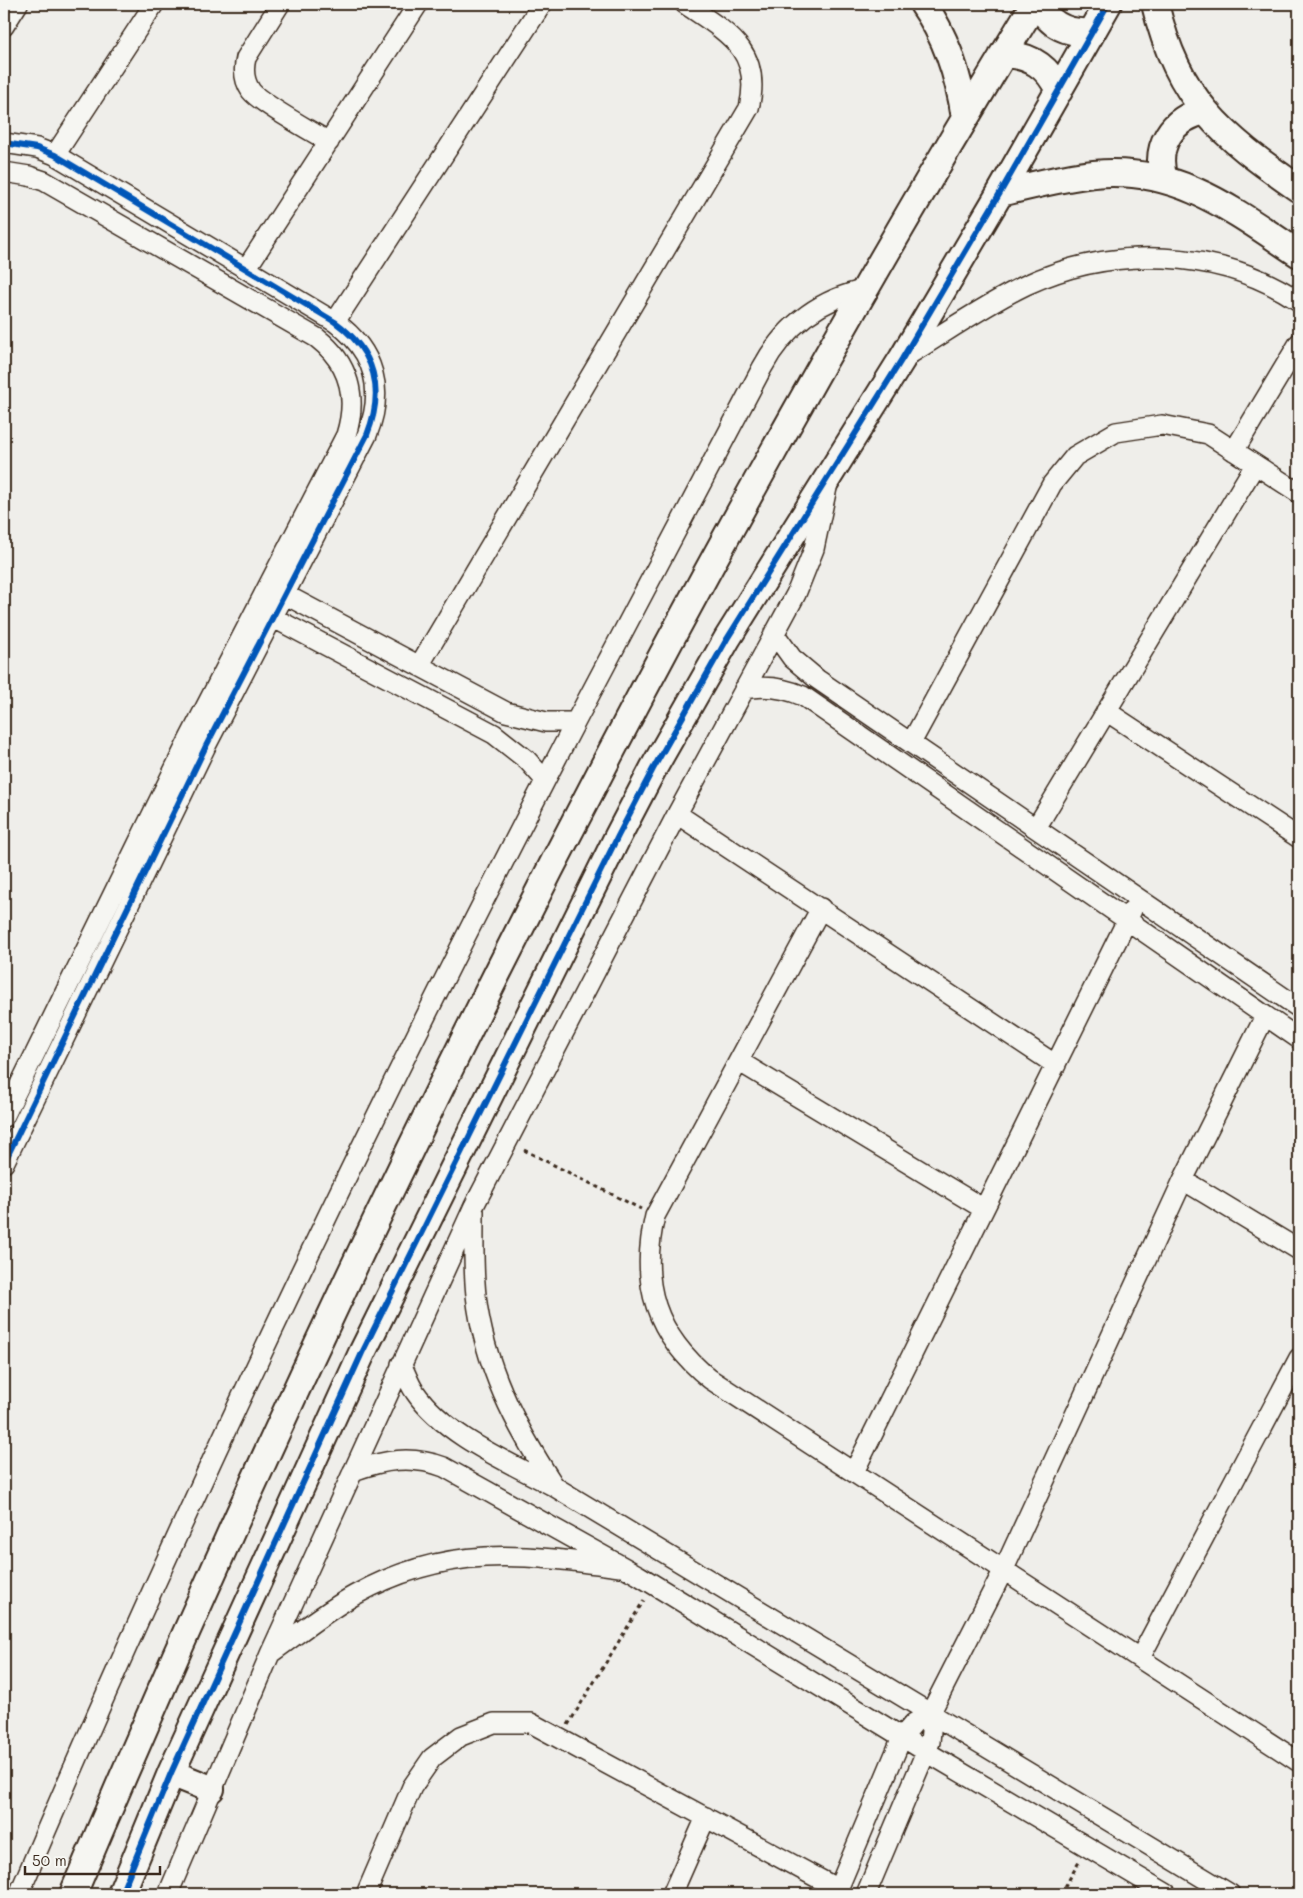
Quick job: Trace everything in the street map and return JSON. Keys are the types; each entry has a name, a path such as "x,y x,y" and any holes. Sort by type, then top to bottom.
{"street":[{"path":"4,26 18,4"},
{"path":"56,155 154,4"},
{"path":"280,4 246,58 244,67 248,85 259,100 329,142"},
{"path":"246,269 418,4"},
{"path":"335,322 542,4"},
{"path":"419,666 748,108 753,83 748,59 739,45 727,33 685,4"},
{"path":"923,4 936,25 952,60 965,118"},
{"path":"73,1894 260,1470 349,1276 467,1030 652,672 867,288 965,118 1034,4"},
{"path":"1038,4 1047,17 1063,29 1072,32 1092,32"},
{"path":"121,1894 171,1773 366,1344 618,836 680,720 727,639 902,359 1000,194 1108,4"},
{"path":"1155,4 1172,56 1185,82 1204,111 1234,142 1299,189"},
{"path":"1003,54 1024,57 1042,66 1049,73 1059,91"},
{"path":"1164,179 1160,159 1167,135 1185,117 1204,111"},
{"path":"4,143 37,148 56,155 335,322 356,340 368,359 375,379 376,408 367,435 281,586 107,902 4,1117"},
{"path":"4,172 29,176 44,181 317,338 336,357 349,381 352,409 346,436 281,586 272,617 124,911 4,1163"},
{"path":"1000,194 1092,174 1129,173 1164,179 1214,198 1299,254"},
{"path":"902,359 1006,295 1027,285 1080,266 1107,261 1161,257 1214,264 1264,281 1299,300"},
{"path":"19,1894 108,1688 239,1405 404,1062 575,722 770,353 792,326 812,310 834,298 867,288"},
{"path":"1234,451 1299,343"},
{"path":"911,743 1052,484 1075,456 1116,432 1162,425 1208,434 1299,494"},
{"path":"1036,828 1255,465"},
{"path":"168,1894 270,1654 474,1206 677,814 796,594 814,549 824,510 828,478"},
{"path":"281,586 419,666 518,716 546,722 575,722"},
{"path":"272,617 444,707 506,742 527,760 545,780"},
{"path":"774,634 792,658 804,669 1299,1008"},
{"path":"444,707 455,685"},
{"path":"744,689 771,687 784,689 803,696 1299,1039"},
{"path":"1106,711 1299,838"},
{"path":"506,742 518,716"},
{"path":"677,814 1056,1065"},
{"path":"854,1472 1138,898"},
{"path":"821,908 740,1062 655,1216 649,1254 650,1284 659,1314 678,1347 710,1379 1299,1762"},
{"path":"373,1892 412,1787 432,1758 461,1736 494,1723 531,1723 706,1817 837,1892 902,1737 914,1723 930,1714 1004,1569 1183,1180 1265,1016"},
{"path":"740,1062 984,1209"},
{"path":"1183,1180 1299,1250"},
{"path":"474,1206 476,1296 488,1356 510,1412 555,1487"},
{"path":"1140,1658 1299,1358"},
{"path":"401,1364 414,1391 444,1423 555,1487 1230,1894"},
{"path":"352,1471 382,1461 401,1459 416,1459 436,1464 627,1568 902,1737 1167,1894"},
{"path":"270,1654 355,1595 397,1575 442,1562 489,1555 512,1555 627,1568"},
{"path":"866,1894 926,1751 932,1731 930,1714"},
{"path":"171,1773 211,1789"},
{"path":"672,1894 706,1817"}],"path":[{"path":"507,1142 655,1216"},
{"path":"560,1738 654,1584"},
{"path":"1061,1894 1088,1847"}],"cycle path":[{"path":"121,1894 171,1773 362,1353 618,836 653,769 727,639 902,359 1108,4"},
{"path":"4,143 37,148 55,155 335,322 349,333 359,346 373,372 375,387 375,402 367,435 205,748 4,1163"}]}
